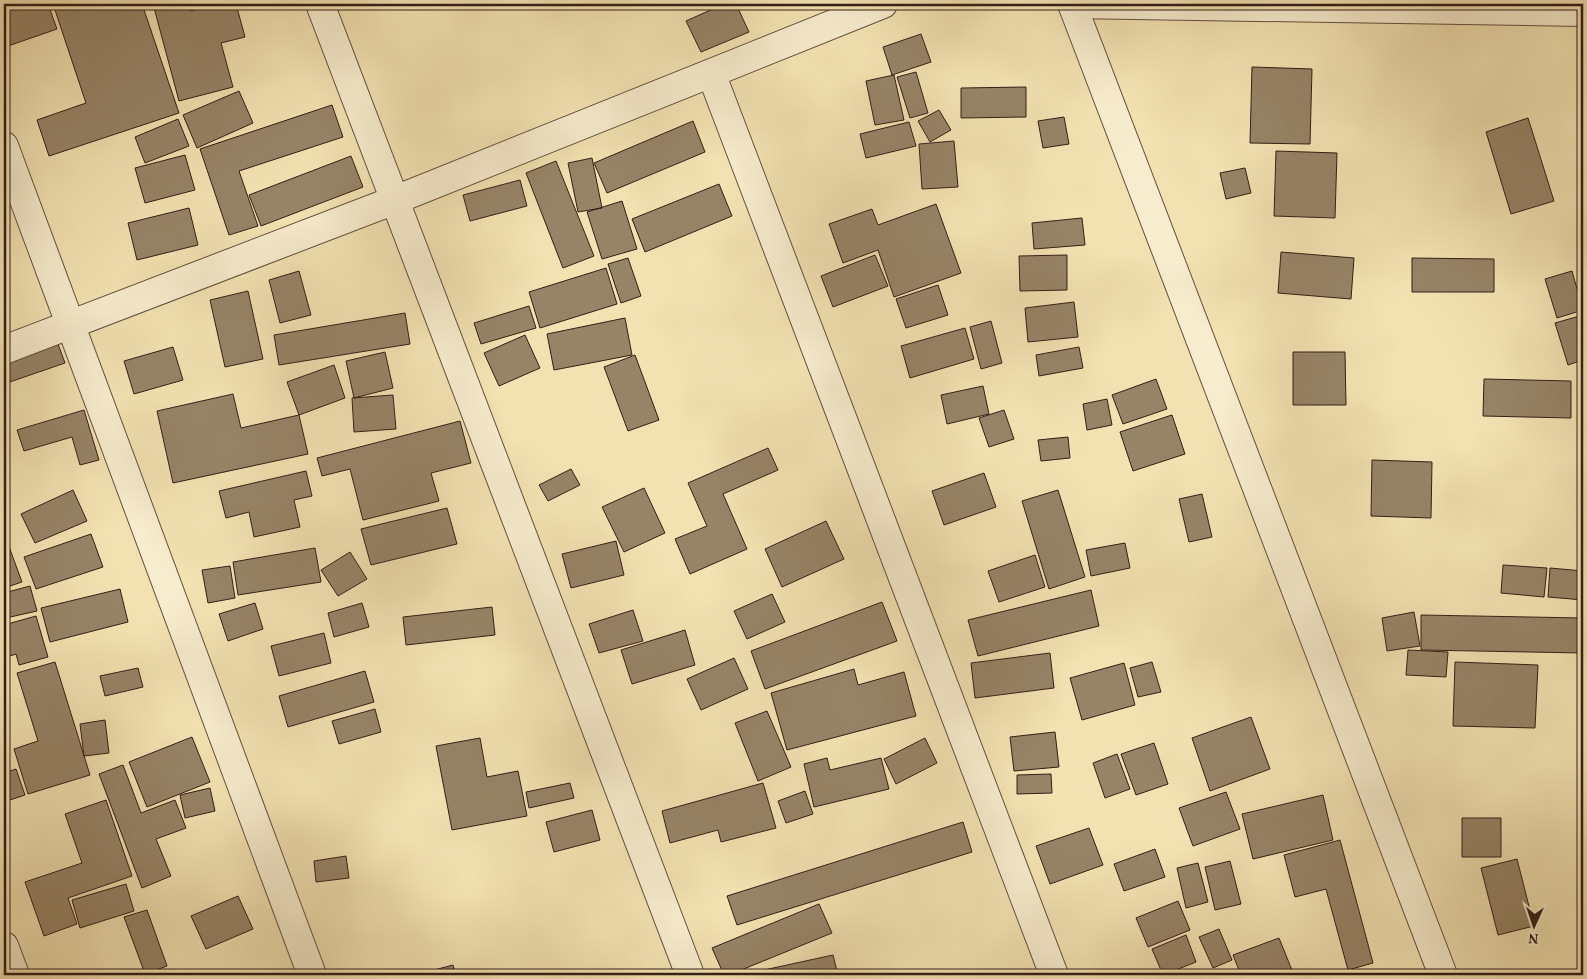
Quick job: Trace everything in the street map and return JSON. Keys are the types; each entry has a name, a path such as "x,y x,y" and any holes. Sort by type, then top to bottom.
{"street":[{"path":"320,4 690,975"},
{"path":"4,350 395,200 884,4"},
{"path":"1443,975 1072,4 1583,12"},
{"path":"711,73 1054,975"},
{"path":"4,146 312,975"},
{"path":"4,946 14,975"}],"building":[{"path":"4,4 48,4 57,29 8,46 4,32"},
{"path":"53,4 142,4 179,113 49,156 37,120 86,103"},
{"path":"153,4 187,4 190,11 217,4 236,4 245,37 221,43 233,87 179,101"},
{"path":"724,4 736,4 749,32 701,52 686,21"},
{"path":"921,34 931,62 892,75 883,47"},
{"path":"1252,67 1312,69 1310,144 1250,143"},
{"path":"916,72 928,113 910,118 897,77"},
{"path":"894,75 904,120 875,125 866,81"},
{"path":"1026,87 1026,117 961,118 961,88"},
{"path":"239,91 253,123 197,148 183,115"},
{"path":"332,105 343,137 239,171 258,226 229,235 200,149"},
{"path":"939,110 951,130 930,142 918,121"},
{"path":"1064,117 1069,144 1043,148 1038,121"},
{"path":"1528,118 1554,201 1511,214 1486,132"},
{"path":"178,119 189,146 145,163 135,137"},
{"path":"693,121 705,152 607,193 594,163"},
{"path":"909,122 916,146 866,158 860,134"},
{"path":"954,141 958,187 922,189 919,144"},
{"path":"1276,151 1337,153 1335,218 1274,216"},
{"path":"185,155 195,190 145,203 135,168"},
{"path":"351,156 363,187 261,226 249,195"},
{"path":"592,158 602,208 578,212 568,163"},
{"path":"556,161 594,256 563,268 526,173"},
{"path":"1245,168 1251,193 1226,199 1220,173"},
{"path":"520,180 527,206 470,221 463,195"},
{"path":"719,184 732,216 645,252 632,219"},
{"path":"622,201 637,249 602,259 587,212"},
{"path":"936,204 961,273 894,297 878,250 843,263 829,224 872,209 878,225"},
{"path":"189,208 198,245 137,260 128,223"},
{"path":"1082,218 1085,245 1034,249 1032,223"},
{"path":"1281,252 1354,258 1351,299 1278,293"},
{"path":"875,255 888,286 833,307 821,276"},
{"path":"1067,255 1067,290 1020,291 1019,256"},
{"path":"628,258 641,296 621,303 608,264"},
{"path":"1412,258 1494,259 1494,292 1412,292"},
{"path":"606,268 617,304 540,328 529,292"},
{"path":"299,271 311,315 280,323 269,280"},
{"path":"1572,271 1583,310 1557,318 1545,279"},
{"path":"938,285 948,315 906,328 896,299"},
{"path":"248,291 263,359 225,367 210,300"},
{"path":"1074,302 1078,337 1028,342 1025,308"},
{"path":"529,306 536,328 481,344 474,323"},
{"path":"405,313 410,344 279,365 274,335"},
{"path":"1583,315 1583,360 1568,365 1555,323"},
{"path":"625,318 632,355 554,370 547,334"},
{"path":"991,321 1002,363 981,369 970,327"},
{"path":"52,328 65,363 4,384 4,344"},
{"path":"965,328 974,359 910,378 901,346"},
{"path":"525,335 540,368 499,386 484,353"},
{"path":"173,347 183,380 134,394 124,361"},
{"path":"1079,347 1083,368 1039,376 1036,355"},
{"path":"385,352 393,388 354,398 346,361"},
{"path":"1293,352 1345,352 1346,405 1293,405"},
{"path":"635,355 659,420 628,431 604,367"},
{"path":"334,365 345,398 299,415 287,382"},
{"path":"1156,379 1167,409 1123,424 1112,395"},
{"path":"1484,379 1571,381 1571,418 1483,416"},
{"path":"983,386 989,414 947,424 941,395"},
{"path":"233,394 241,428 299,415 308,454 173,483 157,411"},
{"path":"393,395 396,429 354,432 352,398"},
{"path":"1107,399 1112,425 1087,430 1083,404"},
{"path":"84,410 99,460 80,465 72,437 24,451 17,430"},
{"path":"1004,410 1014,439 989,447 979,418"},
{"path":"1172,415 1185,454 1133,471 1120,432"},
{"path":"460,421 471,463 431,473 439,501 363,520 350,469 322,476 317,458"},
{"path":"1068,437 1070,458 1041,461 1038,440"},
{"path":"768,448 778,470 723,494 747,549 690,574 675,539 707,526 688,483"},
{"path":"1372,460 1432,462 1431,518 1371,516"},
{"path":"571,469 580,485 548,501 539,485"},
{"path":"306,471 312,496 294,500 300,527 254,537 249,512 226,518 219,491"},
{"path":"984,473 996,507 944,525 932,491"},
{"path":"644,488 665,533 624,552 602,507"},
{"path":"73,490 87,521 35,543 21,514"},
{"path":"1058,490 1085,577 1049,589 1022,501"},
{"path":"1202,494 1212,537 1189,542 1179,499"},
{"path":"447,508 457,544 371,565 361,529"},
{"path":"826,521 844,559 782,587 765,549"},
{"path":"4,533 22,582 4,588"},
{"path":"91,534 103,567 36,589 24,557"},
{"path":"616,541 624,575 571,588 562,554"},
{"path":"1125,543 1130,568 1091,576 1086,550"},
{"path":"315,548 321,582 238,595 233,562"},
{"path":"350,552 367,579 338,596 321,570"},
{"path":"1035,555 1045,587 999,602 988,571"},
{"path":"1503,565 1547,568 1544,597 1501,593"},
{"path":"230,566 235,598 208,603 202,570"},
{"path":"1550,568 1583,571 1583,600 1548,597"},
{"path":"30,586 37,611 6,618 4,593"},
{"path":"120,589 128,622 50,642 41,608"},
{"path":"1091,590 1099,626 978,656 968,620"},
{"path":"772,594 785,622 747,639 734,611"},
{"path":"882,602 897,641 765,689 751,651"},
{"path":"255,603 263,629 228,641 219,614"},
{"path":"362,603 369,627 334,637 328,613"},
{"path":"492,607 495,635 406,645 403,617"},
{"path":"633,610 643,641 599,653 589,624"},
{"path":"1414,612 1420,646 1387,651 1382,618"},
{"path":"1421,615 1583,618 1583,653 1421,650"},
{"path":"36,616 48,657 19,665 16,654 4,658 4,625"},
{"path":"685,630 695,665 632,684 621,650"},
{"path":"324,633 331,663 279,676 271,646"},
{"path":"1408,650 1448,652 1446,677 1406,675"},
{"path":"1050,653 1054,688 975,698 971,663"},
{"path":"734,658 748,689 701,710 687,679"},
{"path":"55,662 90,775 28,794 14,749 38,741 17,673"},
{"path":"1152,662 1161,692 1138,697 1130,668"},
{"path":"1455,662 1538,665 1535,728 1453,726"},
{"path":"1124,663 1135,705 1082,720 1070,678"},
{"path":"138,668 143,687 105,696 100,676"},
{"path":"854,669 858,685 904,672 916,716 787,750 771,693"},
{"path":"365,671 374,702 288,727 279,696"},
{"path":"375,709 381,732 339,744 332,721"},
{"path":"767,711 791,767 758,781 735,723"},
{"path":"1251,717 1270,769 1210,791 1192,738"},
{"path":"105,720 109,753 84,756 80,724"},
{"path":"1055,732 1059,767 1014,771 1010,737"},
{"path":"192,737 210,782 147,807 129,762"},
{"path":"480,738 487,777 518,771 527,816 452,830 436,746"},
{"path":"925,738 937,763 896,784 884,759"},
{"path":"1154,743 1168,784 1136,795 1121,754"},
{"path":"1117,754 1130,789 1105,798 1093,763"},
{"path":"827,758 830,770 881,758 889,789 814,807 804,764"},
{"path":"123,765 141,813 175,800 186,828 156,839 171,876 142,888 99,774"},
{"path":"16,769 25,795 4,802 4,773"},
{"path":"1051,774 1052,793 1017,794 1017,775"},
{"path":"570,783 574,798 529,808 526,792"},
{"path":"763,783 776,828 721,842 718,830 670,843 662,811"},
{"path":"210,788 215,811 185,818 180,795"},
{"path":"805,791 813,814 786,823 778,801"},
{"path":"1226,792 1240,829 1193,846 1179,808"},
{"path":"1323,795 1333,840 1253,859 1242,814"},
{"path":"106,800 132,876 68,898 77,924 44,936 25,882 82,863 65,814"},
{"path":"592,810 600,840 554,852 546,822"},
{"path":"1462,818 1501,818 1501,857 1462,857"},
{"path":"963,822 972,852 737,925 727,896"},
{"path":"1089,828 1103,865 1050,884 1036,846"},
{"path":"1340,840 1373,963 1348,970 1326,889 1295,897 1284,855"},
{"path":"1155,849 1165,877 1124,891 1114,864"},
{"path":"346,856 349,878 316,882 314,861"},
{"path":"1517,859 1534,926 1498,935 1481,868"},
{"path":"1230,861 1241,904 1215,910 1205,867"},
{"path":"1198,863 1208,902 1186,908 1177,868"},
{"path":"126,884 134,911 80,928 72,900"},
{"path":"238,896 253,929 206,949 191,916"},
{"path":"1178,901 1190,930 1148,947 1136,918"},
{"path":"819,904 832,933 729,975 724,975 712,948"},
{"path":"147,910 167,966 145,974 124,917"},
{"path":"1219,929 1232,960 1213,968 1199,937"},
{"path":"1186,935 1196,962 1163,975 1152,949"},
{"path":"1279,938 1294,975 1241,975 1233,955"},
{"path":"833,955 838,975 741,975"},
{"path":"453,965 456,975 415,975"}]}
